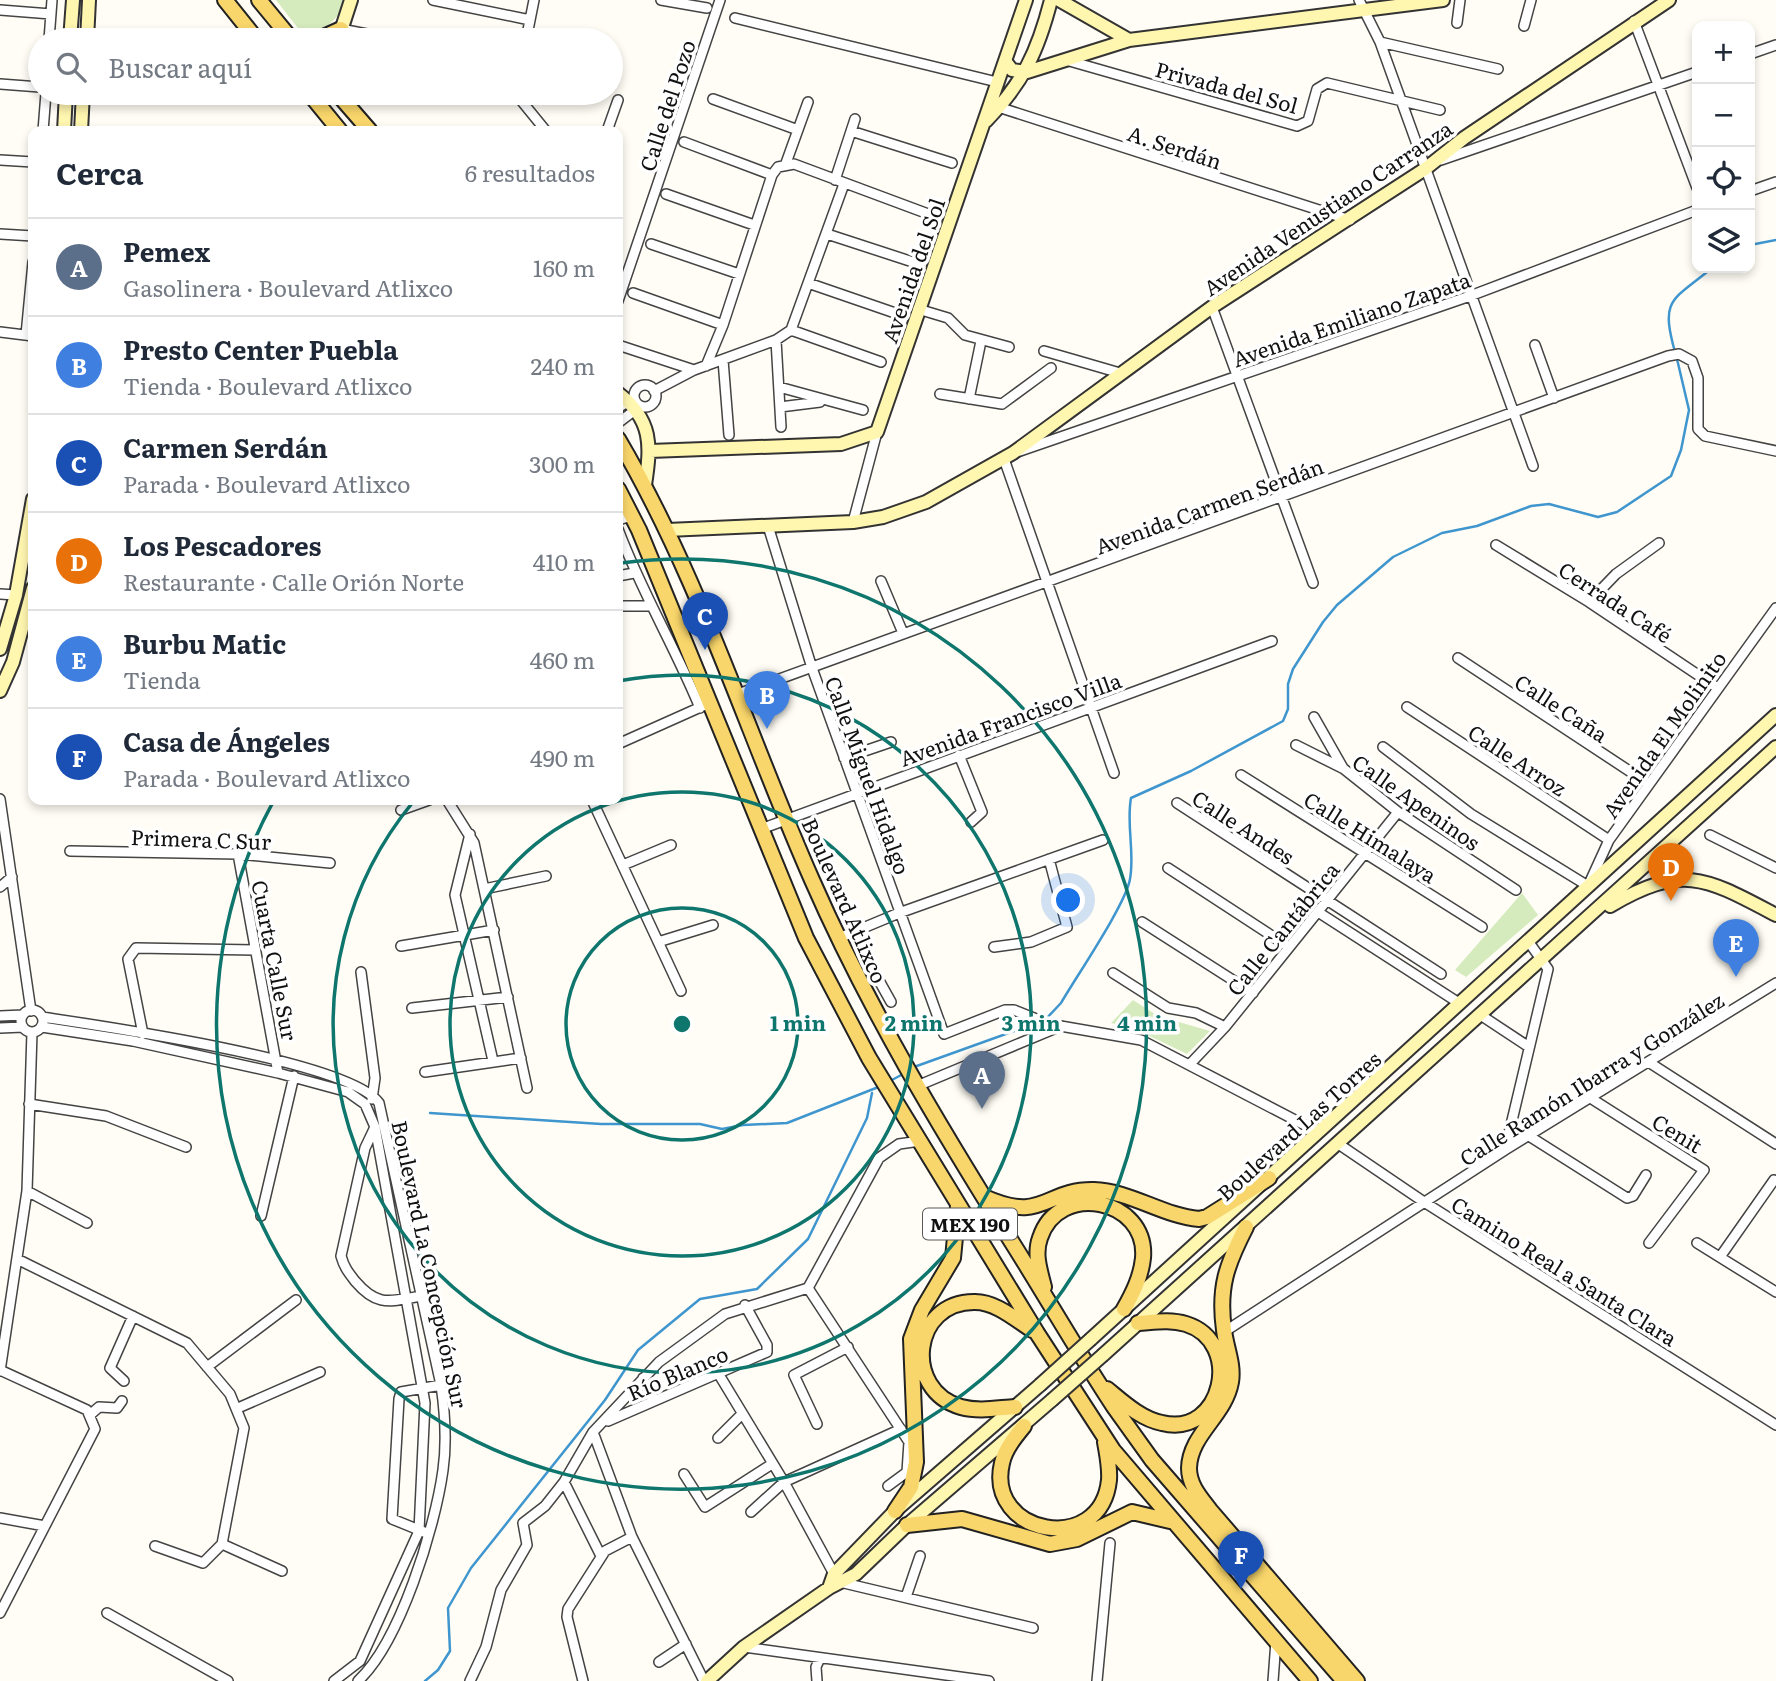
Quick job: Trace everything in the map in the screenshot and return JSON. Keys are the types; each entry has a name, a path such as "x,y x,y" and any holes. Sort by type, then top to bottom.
{"main road":[{"path":"71,28 72,0"},
{"path":"88,28 89,0"},
{"path":"225,0 252,28"},
{"path":"233,0 254,28"},
{"path":"259,0 282,28"},
{"path":"271,0 284,17 288,28"},
{"path":"342,28 351,0"},
{"name":"Avenida del Sol","path":"994,106 997,82 1026,0"},
{"name":"Avenida del Sol","path":"877,432 986,121 994,106 1027,72 1041,38 1051,0"},
{"path":"1059,0 1129,40"},
{"path":"1006,61 1012,70 1027,72 1061,59 1129,40 1362,5 1443,0"},
{"name":"Avenida Venustiano Carranza","path":"667,530 853,522 916,506 1008,456 1212,307 1350,220 1634,21 1669,0"},
{"path":"64,126 65,105"},
{"path":"81,126 82,105"},
{"path":"319,105 336,126"},
{"path":"347,105 366,126"},
{"path":"629,403 646,429 650,451 645,485"},
{"path":"650,451 841,444 877,432"},
{"name":"Boulevard Atlixco","path":"623,448 667,530 738,694 787,818 845,935 868,1001 902,1060 1096,1381 1152,1460 1344,1681"},
{"name":"MEX 190","path":"625,518 639,530 704,705 761,829 806,938 869,1058 1037,1333 1104,1437 1310,1681"},
{"path":"0,649 16,595 28,527"},
{"path":"0,691 13,662 28,606"},
{"name":"Boulevard Las Torres","path":"839,1578 845,1561 895,1511 1040,1385 1776,715"},
{"name":"Boulevard Las Torres","path":"839,1578 856,1574 907,1525 1024,1426 1776,747"},
{"path":"1586,921 1637,890 1675,879 1700,880 1724,888 1776,915"},
{"path":"984,1197 1023,1209 1041,1206 1074,1191 1096,1190 1199,1219 1207,1217 1269,1178"},
{"path":"1048,1301 1037,1256 1047,1223 1060,1211 1075,1204 1093,1202 1110,1205 1123,1213 1141,1240 1141,1271 1124,1309"},
{"path":"895,1511 911,1487 916,1462 911,1339 922,1310 953,1258 958,1205"},
{"path":"1246,1227 1225,1266 1221,1302 1231,1362 1231,1381 1220,1411 1195,1442 1189,1466 1191,1484 1210,1510 1357,1681"},
{"path":"1015,1407 974,1410 944,1400 932,1388 923,1373 920,1356 923,1339 930,1323 943,1311 959,1304 976,1302 992,1305 1037,1333"},
{"path":"1096,1381 1147,1418 1160,1423 1185,1423 1200,1417 1212,1405 1222,1377 1220,1361 1209,1340 1188,1324 1172,1321 1138,1323"},
{"path":"1024,1426 1003,1458 1001,1484 1007,1501 1018,1515 1048,1528 1067,1528 1081,1523 1099,1508 1109,1479 1104,1437"},
{"path":"907,1525 962,1519 1050,1544 1077,1539 1132,1512 1157,1516 1174,1523"},
{"path":"705,1681 744,1647 839,1578"}],"street":[{"path":"50,28 52,0"},
{"path":"433,0 530,20"},
{"path":"528,28 534,0"},
{"path":"661,0 707,8"},
{"name":"Calle del Pozo","path":"623,286 720,0"},
{"path":"1457,23 1460,0"},
{"path":"1524,26 1531,0"},
{"path":"1362,5 1380,41 1400,100 1429,166 1470,296 1532,466"},
{"path":"0,10 51,14"},
{"path":"735,18 997,82"},
{"path":"1634,21 1692,175"},
{"path":"1380,41 1498,69"},
{"path":"1755,52 1776,45"},
{"name":"Privada del Sol","path":"1061,59 1297,126 1308,121 1317,89 1326,83 1440,110"},
{"path":"1429,166 1692,74"},
{"path":"0,84 28,86"},
{"path":"713,99 798,130"},
{"path":"706,366 723,326 772,175 786,163 808,102"},
{"path":"43,126 45,105"},
{"path":"525,105 542,126"},
{"path":"609,126 616,105"},
{"name":"A. Serdán","path":"994,106 1350,220"},
{"path":"654,391 694,370 776,340 791,330 827,234 855,119"},
{"path":"851,131 952,163"},
{"path":"684,142 772,175"},
{"path":"0,160 28,162"},
{"path":"786,163 931,215"},
{"path":"1755,189 1776,182"},
{"path":"666,194 754,225"},
{"name":"Avenida Emiliano Zapata","path":"1008,456 1470,296 1692,212"},
{"path":"0,234 28,236"},
{"path":"827,234 919,264"},
{"path":"651,244 739,274"},
{"path":"808,283 898,314"},
{"path":"633,293 723,326"},
{"path":"1212,307 1313,583"},
{"path":"918,309 948,318 965,335 1009,347"},
{"path":"791,330 881,362"},
{"path":"0,332 28,336"},
{"path":"776,340 781,427"},
{"path":"969,399 981,341"},
{"path":"1535,345 1554,398"},
{"path":"623,347 694,370"},
{"path":"1044,351 1120,373"},
{"name":"Avenida Carmen Serdán","path":"738,694 1668,356 1679,354 1692,361 1698,378 1698,429 1705,436 1776,451"},
{"path":"723,360 729,435"},
{"path":"940,394 1002,404 1051,368"},
{"path":"641,386 648,386 654,391 653,404 629,403 641,386"},
{"path":"779,387 863,410"},
{"path":"780,407 826,401"},
{"name":"Avenida del Sol","path":"853,522 877,432"},
{"path":"1008,456 1114,774"},
{"name":"Calle Miguel Hidalgo","path":"768,526 812,668 944,1034 1005,1010 1062,1026"},
{"path":"623,530 639,530"},
{"path":"623,543 651,606 697,686"},
{"path":"1589,602 1616,574 1659,543"},
{"name":"Cerrada Café","path":"1496,545 1589,602 1716,687"},
{"path":"623,574 634,573"},
{"path":"881,581 903,633"},
{"path":"0,594 16,595"},
{"path":"623,606 651,606"},
{"name":"Avenida El Molinito","path":"1588,886 1609,840 1716,687 1776,608"},
{"name":"Avenida Francisco Villa","path":"761,829 1272,641"},
{"name":"Calle Caña","path":"1458,658 1649,784"},
{"path":"623,742 704,705"},
{"name":"Calle Arroz","path":"1407,707 1609,840"},
{"path":"1314,717 1344,769"},
{"path":"844,758 891,742"},
{"name":"Calle Apeninos","path":"1296,746 1344,769 1398,813 1516,890"},
{"path":"1383,747 1471,814 1588,886"},
{"path":"959,755 982,812 971,821"},
{"name":"Calle Himalaya","path":"1241,775 1482,927"},
{"path":"0,799 12,877 27,1013 29,1104 27,1191 0,1371 91,1414 95,1429 0,1613"},
{"name":"Calle Andes","path":"1177,803 1441,974"},
{"path":"401,810 415,805"},
{"path":"450,805 470,834 494,930 527,1088"},
{"path":"594,805 681,992"},
{"name":"Calle Cantábrica","path":"1191,1063 1225,1027 1398,813"},
{"path":"470,834 455,895 493,1061"},
{"path":"1710,835 1776,868"},
{"path":"891,1002 845,935 1103,840"},
{"path":"622,865 671,845"},
{"name":"Primera C Sur","path":"70,850 238,855 330,863"},
{"name":"Cuarta Calle Sur","path":"238,855 278,1073"},
{"path":"994,947 1031,942 1067,927 1049,859"},
{"path":"1168,868 1289,947"},
{"path":"484,888 546,876"},
{"path":"0,887 12,877"},
{"path":"1318,912 1459,1003"},
{"path":"1142,922 1253,993"},
{"path":"658,942 713,925"},
{"path":"401,946 464,933 494,930"},
{"path":"1505,1150 1548,969 1543,958 1528,941"},
{"path":"137,1036 128,959 130,952 136,948 255,950"},
{"path":"361,972 374,1097 365,1104"},
{"path":"1113,973 1168,1008 1196,1013 1225,1027"},
{"name":"Calle Ramón Ibarra y González","path":"1224,1332 1505,1150 1592,1099 1776,983"},
{"path":"412,1008 508,997"},
{"path":"0,1016 27,1013"},
{"name":"Boulevard La Concepción Sur","path":"27,1013 42,1022 277,1059 366,1090 379,1103 441,1385 445,1416 444,1468 388,1640 371,1669 358,1681"},
{"path":"1479,1014 1529,1047"},
{"path":"0,1028 27,1030 42,1022"},
{"path":"916,1083 1062,1026 1141,1040 1191,1063 1318,1132"},
{"name":"Boulevard La Concepción Sur","path":"137,1036 348,1092 365,1104 376,1127 425,1403 424,1532 360,1661 334,1681"},
{"path":"425,1072 521,1058"},
{"path":"1650,1063 1776,1144"},
{"path":"261,1216 294,1076"},
{"name":"Cenit","path":"1592,1099 1704,1170 1649,1242"},
{"path":"29,1104 106,1116 186,1147"},
{"path":"376,1127 365,1148 341,1256 344,1268 369,1297 379,1301 422,1296"},
{"path":"1530,1136 1627,1198 1633,1196 1646,1175"},
{"path":"470,1681 486,1647 501,1590 527,1545 523,1523 545,1506 564,1482 593,1432 659,1362 714,1322 745,1306 807,1288 879,1158 899,1144 919,1141"},
{"name":"Camino Real a Santa Clara","path":"1337,1143 1424,1202 1776,1425"},
{"path":"1720,1257 1774,1180"},
{"path":"27,1191 88,1223"},
{"path":"1697,1243 1774,1288"},
{"path":"17,1259 187,1343 238,1408 244,1428 222,1544 203,1563 155,1546"},
{"path":"807,1288 909,1442 907,1472 888,1486"},
{"path":"207,1367 296,1300"},
{"name":"Río Blanco","path":"601,1424 653,1399 767,1352 767,1345 745,1306"},
{"path":"124,1381 110,1368 133,1316"},
{"path":"817,1424 794,1376 848,1347"},
{"path":"238,1408 320,1372"},
{"path":"718,1373 839,1578 1034,1628"},
{"path":"643,1378 653,1399"},
{"path":"424,1532 392,1519 399,1399 401,1392 441,1385"},
{"path":"91,1414 99,1407 117,1408 122,1401"},
{"path":"718,1438 742,1414"},
{"path":"751,1512 784,1482 901,1429"},
{"path":"593,1432 632,1537 705,1681"},
{"path":"684,1474 705,1507 772,1464"},
{"path":"564,1482 601,1556"},
{"path":"0,1518 45,1526"},
{"path":"583,1681 567,1617 568,1609 601,1556 632,1537"},
{"path":"1097,1681 1110,1543"},
{"path":"222,1544 282,1571"},
{"path":"906,1597 920,1556"},
{"path":"107,1613 228,1681"},
{"path":"1273,1681 1276,1641"},
{"path":"659,1662 686,1644"},
{"path":"744,1647 982,1681"},
{"path":"817,1681 816,1667 820,1658"},
{"path":"907,1681 917,1671"}],"green space":[{"path":"276,0 346,0 339,14 323,28 298,28"},
{"path":"1522,893 1538,915 1466,977 1455,970"},
{"path":"1133,1000 1158,1016 1210,1031 1187,1054 1135,1029 1111,1023"}],"waterway":[{"path":"1755,244 1776,240"},
{"path":"1675,352 1669,321 1673,302 1706,273"},
{"path":"1045,1020 1061,1003 1127,890 1132,859 1129,818 1131,798 1191,771 1283,721 1288,709 1288,684 1293,669 1323,622 1337,605 1393,557 1442,533 1477,526 1531,506 1549,504 1598,517 1617,512 1671,476 1681,450 1689,410 1677,359"},
{"path":"914,1067 1039,1022"},
{"path":"890,1081 905,1073"},
{"path":"430,1113 601,1124 700,1124 722,1129 787,1123 881,1086"},
{"path":"425,1681 438,1670 450,1651 448,1608 471,1568 605,1400 638,1350 700,1299 757,1289 808,1239 867,1118 872,1093"}],"place":[{"name":"Carmen Serdán","path":"705,650"},
{"name":"Presto Center Puebla","path":"767,729"},
{"name":"Los Pescadores","path":"1671,901"},
{"name":"Burbu Matic","path":"1736,977"},
{"name":"Pemex","path":"982,1109"},
{"name":"Casa de Ángeles","path":"1241,1589"}]}
